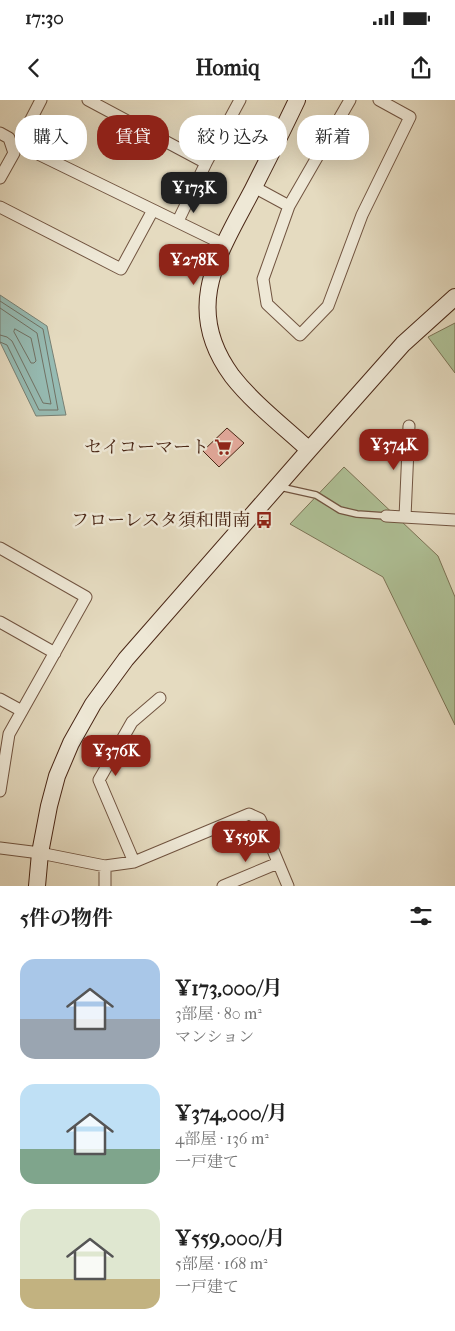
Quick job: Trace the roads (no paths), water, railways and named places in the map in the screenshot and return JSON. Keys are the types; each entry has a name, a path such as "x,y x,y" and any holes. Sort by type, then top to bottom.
{"street":[{"path":"41,100 25,131 34,152 223,244"},
{"path":"88,100 206,163"},
{"path":"298,100 223,244 212,270 208,292 208,316 214,343 232,376 309,450"},
{"path":"350,100 289,206 263,279 267,304 300,335 328,306 362,215 410,117 379,100"},
{"path":"178,221 237,101"},
{"path":"0,133 9,138 14,153 0,178"},
{"path":"254,187 289,206"},
{"path":"0,207 121,269 153,210"},
{"path":"37,886 40,853 57,776 71,743 93,704 126,659 403,344 455,296"},
{"path":"405,517 409,426"},
{"path":"386,516 455,520"},
{"path":"0,548 86,598 8,734 0,791"},
{"path":"0,622 54,653"},
{"path":"134,862 99,780 132,722 160,698"},
{"path":"0,699 22,711"},
{"path":"0,848 40,853 105,866 134,862 249,814 260,819 288,886"},
{"path":"223,886 278,864"},
{"path":"105,866 105,886"}],"lane":[{"path":"278,486 316,495 340,510 357,514 386,516"}],"water":[{"path":"0,295 47,326 66,415 36,416 0,342"}],"place":[{"name":"セイコーマート","path":"223,447"},
{"name":"フローレスタ須和間南","path":"264,520"}]}
